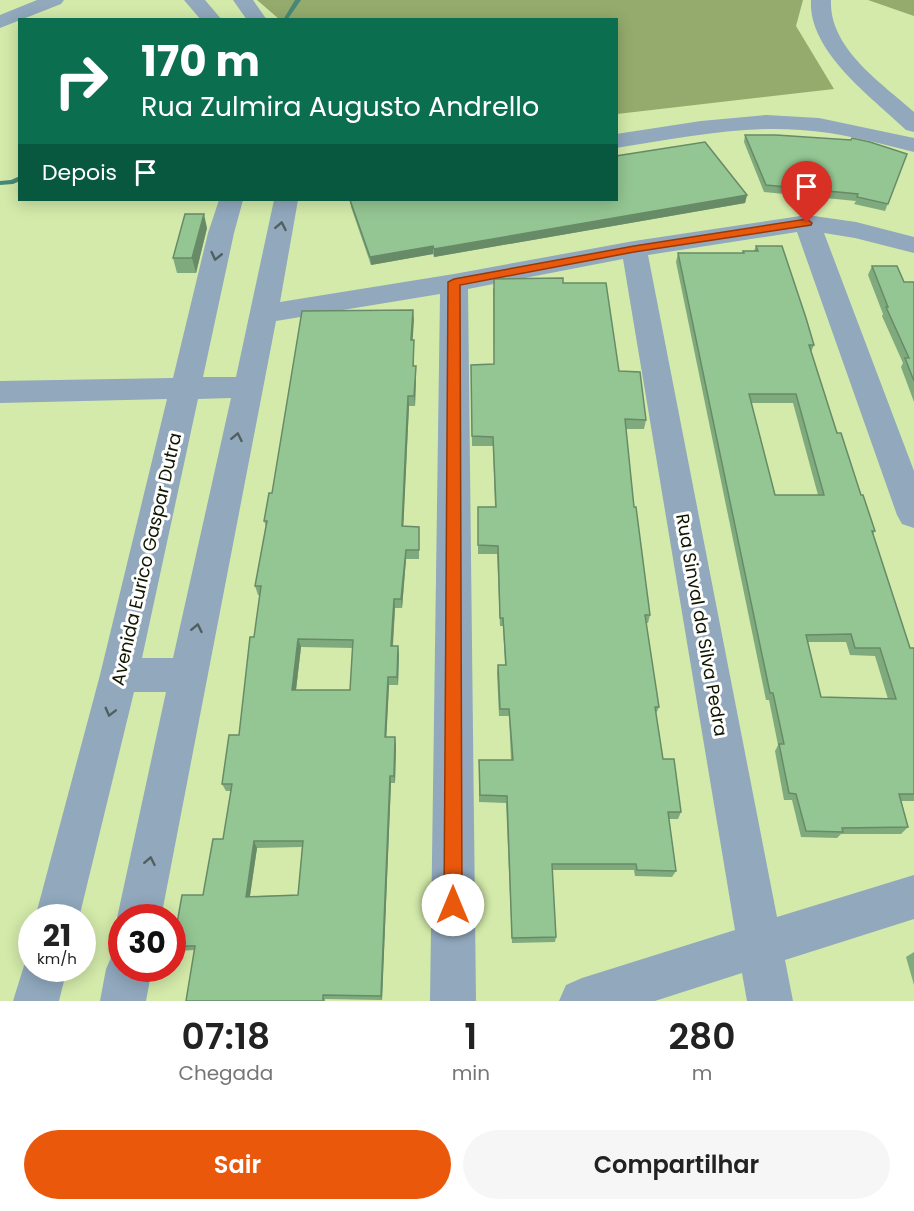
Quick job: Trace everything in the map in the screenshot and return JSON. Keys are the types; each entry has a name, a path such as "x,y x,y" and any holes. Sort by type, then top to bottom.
{"street":[{"path":"0,22 54,0"},
{"path":"195,0 210,18"},
{"path":"243,0 256,18"},
{"path":"821,0 820,12 827,34 843,55 914,125"},
{"path":"618,141 731,125 787,122 849,129 914,145"},
{"name":"Avenida Eurico Gaspar Dutra","path":"61,904 119,675 231,201"},
{"path":"142,904 286,201"},
{"path":"264,314 634,249 807,223 856,230 914,245"},
{"path":"807,223 914,515"},
{"name":"Rua Sinval da Silva Pedra","path":"634,249 770,1001"},
{"path":"453,1001 454,282"},
{"path":"0,392 247,387"},
{"path":"119,675 187,675"},
{"path":"582,1001 914,897"},
{"path":"36,1001 41,982"},
{"path":"123,1001 127,982"}],"green space":[{"path":"257,0 803,0 796,26 834,89 618,114 618,18 278,18"},
{"path":"868,0 914,0 914,16"}],"building":[{"path":"745,135 851,140 852,138 907,154 888,204 857,197 858,194 766,185"},
{"path":"705,142 747,195 434,249 433,246 370,257 350,201 618,201 618,156"},
{"path":"185,214 204,214 192,258 173,258"},
{"path":"756,246 782,246 814,345 809,345 837,433 841,433 861,495 863,495 875,531 872,531 910,648 914,648 914,794 899,794 908,827 842,828 843,832 806,831 796,794 789,793 779,744 784,744 773,693 770,693 678,253 758,251","holes":["749,394 796,394 824,495 775,495","851,634 855,648 880,648 896,699 821,697 806,635"]},
{"path":"872,266 897,266 904,282 914,282 914,381 905,358 909,358 886,307 888,307"},
{"path":"563,278 563,283 606,283 619,371 640,372 646,420 625,419 634,507 636,507 650,615 645,615 659,707 655,707 663,759 674,759 681,812 668,812 676,871 637,870 636,864 552,864 556,937 512,938 507,796 480,795 479,760 513,760 509,709 500,709 498,665 506,665 503,618 500,618 498,546 478,545 478,507 496,507 493,437 472,436 471,365 494,364 494,279"},
{"path":"413,310 411,340 414,340 413,366 416,366 414,396 408,396 402,526 419,527 419,550 406,550 401,599 394,599 391,646 398,646 397,677 388,677 385,737 395,737 394,776 390,776 381,996 323,995 323,1001 186,1001 195,946 186,946 186,904 180,904 182,895 203,895 213,839 223,839 232,784 222,784 229,735 239,735 250,637 254,637 261,586 255,586 267,521 264,521 269,493 272,493 302,311","holes":["298,639 353,640 350,690 292,690","254,841 303,841 298,895 246,897"]}],"waterway":[{"path":"286,18 298,0"},
{"path":"0,183 18,179"}],"route":[{"path":"453,905 454,282 634,249 807,223"}]}
